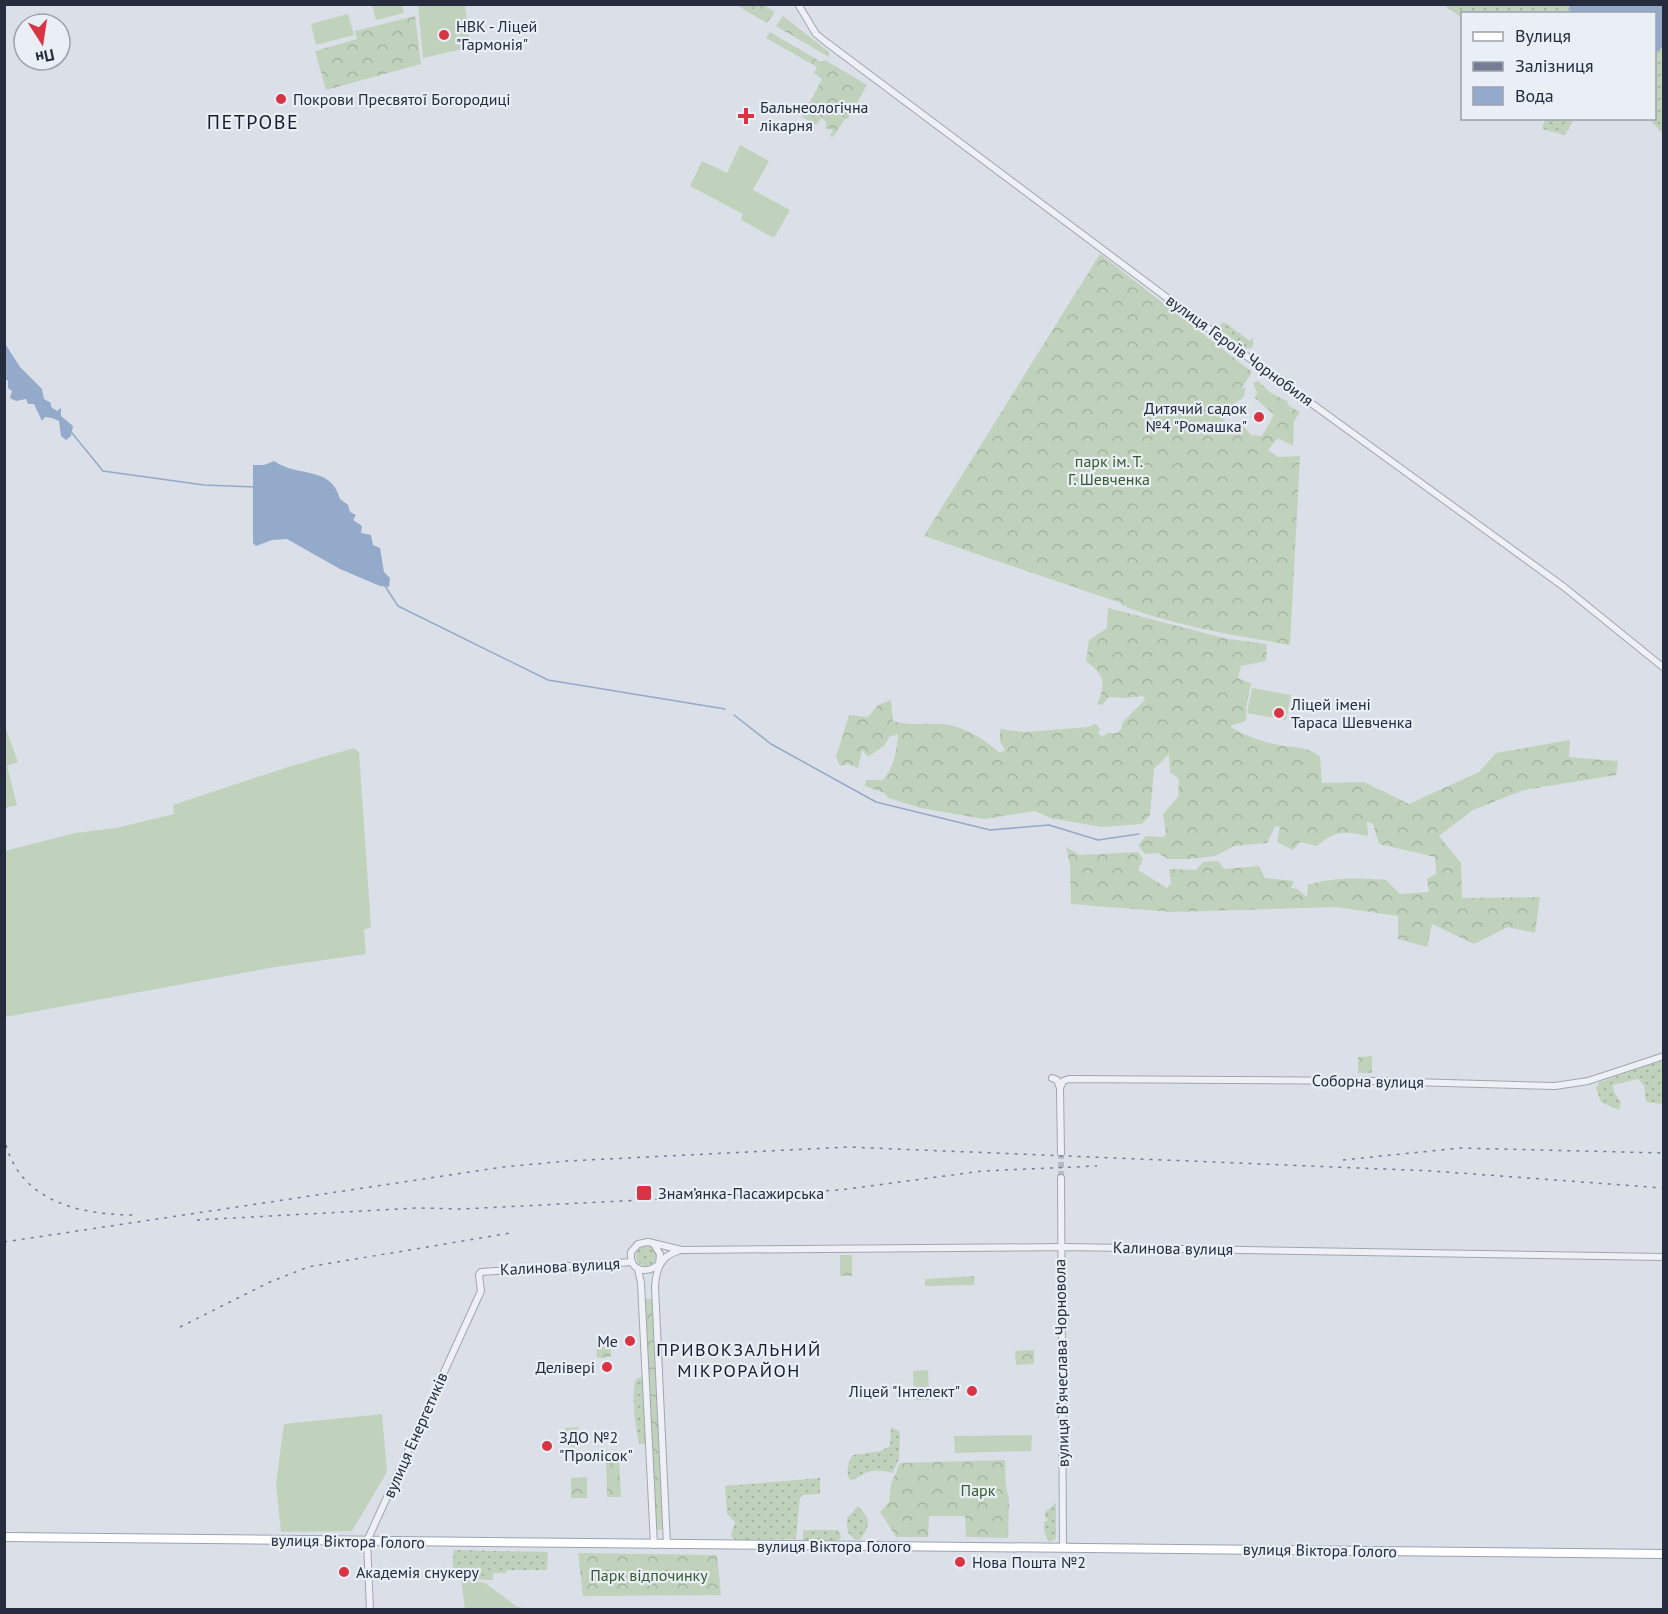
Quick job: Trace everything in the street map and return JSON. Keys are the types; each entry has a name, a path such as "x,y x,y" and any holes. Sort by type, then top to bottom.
{"main road":[{"name":"вулиця Віктора Голого","path":"4,1537 1664,1554"}],"street":[{"name":"вулиця Героїв Чорнобиля","path":"798,4 816,34 1190,315 1563,586 1664,668"},
{"name":"Соборна вулиця","path":"1060,1088 1063,1081 1069,1079 1376,1081 1555,1086 1588,1081 1664,1056"},
{"path":"1052,1078 1057,1080 1060,1088 1060,1153"},
{"name":"вулиця Вʼячеслава Чорновола","path":"1060,1178 1062,1548"},
{"path":"654,1545 641,1283 638,1269 632,1262 632,1252 642,1242 653,1243 659,1250 655,1297 667,1545"},
{"name":"Калинова вулиця","path":"653,1243 682,1250 1060,1247 1664,1257"},
{"path":"638,1269 651,1270 669,1254 682,1250"},
{"name":"Калинова вулиця","path":"487,1270 632,1262"},
{"name":"вулиця Енергетиків","path":"370,1610 367,1541 481,1291 479,1275 487,1270"}],"green space":[{"path":"372,5 402,5 404,13 376,20"},
{"path":"418,5 465,5 471,47 423,58"},
{"path":"736,5 764,5 775,12 767,23"},
{"path":"1444,5 1569,5 1570,12 1461,12 1461,17"},
{"path":"348,14 354,35 316,45 311,24"},
{"path":"415,16 421,64 326,90 315,51 357,39 355,31"},
{"path":"783,16 829,52 829,57 776,26"},
{"path":"770,32 821,62 825,60 867,85 848,119 845,119 832,138 830,135 833,130 825,128 827,123 822,118 816,125 802,117 822,79 814,73 817,67 766,38"},
{"path":"1663,47 1663,134 1650,120 1656,120 1656,52"},
{"path":"1544,120 1573,120 1565,135 1542,129"},
{"path":"740,145 769,161 753,190 790,210 774,238 741,220 743,214 690,186 702,161 727,173"},
{"name":"парк ім. Т. Г. Шевченка","path":"1100,254 1252,372 1241,389 1246,387 1243,398 1235,403 1223,420 1232,426 1241,423 1251,435 1262,436 1274,415 1255,398 1257,393 1253,383 1258,381 1271,393 1287,401 1289,406 1300,412 1294,421 1293,446 1278,438 1268,450 1278,457 1300,456 1290,645 1166,620 924,536"},
{"path":"1224,322 1250,341 1253,338 1253,347 1248,349 1244,347 1220,330 1220,325"},
{"path":"1108,608 1228,639 1267,644 1266,661 1241,666 1238,678 1251,683 1246,721 1230,726 1260,740 1306,749 1315,753 1320,757 1322,783 1364,782 1409,804 1479,772 1496,753 1570,740 1569,757 1618,761 1616,775 1524,790 1473,810 1439,836 1461,863 1462,898 1540,897 1535,933 1508,927 1474,944 1432,924 1427,947 1398,939 1398,916 1336,907 1172,912 1071,904 1070,865 1066,847 1080,855 1138,852 1143,859 1138,870 1167,888 1171,883 1169,869 1196,870 1203,862 1218,861 1224,869 1259,866 1265,878 1294,881 1291,888 1297,889 1307,897 1308,885 1347,879 1386,880 1400,894 1429,892 1427,879 1436,874 1435,857 1379,844 1373,824 1367,822 1368,836 1340,833 1329,837 1317,846 1300,842 1293,850 1277,842 1280,827 1275,826 1267,843 1234,846 1215,856 1168,859 1158,853 1145,854 1138,845 1146,836 1163,837 1166,834 1163,814 1178,797 1179,779 1170,772 1169,754 1154,769 1150,815 1142,824 1102,827 1050,818 1035,811 984,819 921,808 888,798 884,793 865,786 866,780 883,780 887,775 897,747 898,734 889,737 884,746 868,757 862,750 858,768 848,764 840,766 836,757 849,715 868,717 878,705 891,700 893,721 958,727 980,738 1000,753 1005,750 1000,742 1000,729 1025,732 1088,727 1096,724 1100,729 1098,733 1103,737 1107,733 1117,733 1123,722 1145,700 1143,696 1109,697 1102,705 1097,704 1102,690 1102,679 1086,661 1089,640 1107,628"},
{"path":"1252,688 1291,695 1286,720 1247,713"},
{"path":"5,726 18,762 7,766 17,805 5,808"},
{"path":"354,748 359,752 371,927 364,930 366,954 275,967 5,1017 5,851 75,833 116,828 174,814 173,805"},
{"path":"1372,1056 1372,1073 1358,1073 1358,1057"},
{"path":"1663,1060 1663,1104 1646,1102 1644,1086 1638,1079 1613,1085 1614,1092 1621,1102 1619,1110 1601,1102 1596,1088 1600,1082"},
{"path":"646,1246 653,1249 656,1256 653,1263 646,1266 639,1263 636,1256 639,1249"},
{"path":"840,1255 852,1255 852,1276 840,1276"},
{"path":"975,1276 974,1285 925,1286 925,1279"},
{"path":"645,1299 652,1299 664,1529 656,1530"},
{"path":"610,1340 611,1357 597,1358 596,1341"},
{"path":"1034,1350 1034,1364 1016,1365 1015,1351"},
{"path":"928,1370 929,1400 914,1400 913,1371"},
{"path":"642,1377 647,1445 639,1443 634,1410 636,1379"},
{"path":"382,1414 387,1472 352,1531 281,1532 276,1484 284,1424"},
{"path":"578,1427 578,1447 566,1448 565,1428"},
{"path":"891,1427 900,1434 899,1458 893,1473 871,1471 850,1480 848,1467 853,1455 881,1451 890,1446"},
{"path":"1032,1435 1031,1451 955,1453 954,1436"},
{"path":"606,1457 619,1457 621,1497 607,1497"},
{"name":"Парк","path":"1005,1460 1009,1499 1008,1538 966,1537 965,1516 929,1516 928,1537 896,1537 880,1512 889,1502 891,1484 900,1463"},
{"path":"587,1477 587,1498 571,1498 571,1478"},
{"path":"820,1478 820,1494 800,1497 796,1539 736,1540 731,1536 735,1522 727,1514 725,1486"},
{"path":"1056,1503 1056,1537 1055,1540 1049,1542 1044,1532 1044,1522 1048,1520 1045,1512"},
{"path":"858,1506 868,1522 860,1540 850,1535 847,1526 847,1518"},
{"path":"803,1530 838,1530 841,1538 835,1541 803,1541"},
{"path":"454,1550 548,1552 547,1570 507,1570 506,1573 493,1573 493,1580 466,1578 454,1570"},
{"name":"Парк відпочинку","path":"578,1553 717,1555 721,1595 583,1596"},
{"path":"461,1579 485,1583 516,1606 525,1609 465,1609"}],"water":[{"path":"1569,4 1663,5 1663,47 1656,52 1656,12 1570,12"},
{"path":"4,342 20,367 42,389 44,399 51,403 51,407 57,411 61,408 61,416 73,426 71,436 66,440 61,436 59,421 45,417 42,421 34,404 28,404 26,399 16,401 10,398 12,391 8,388 8,381 5,379"},
{"path":"274,461 283,466 321,477 336,488 340,499 348,505 350,512 356,515 353,520 362,526 361,533 371,535 373,545 380,548 384,572 390,578 389,587 380,586 340,569 287,539 272,540 256,546 253,543 253,465 264,465"}],"waterway":[{"path":"72,433 103,471 204,485 255,487"},
{"path":"385,586 398,606 548,680 725,709"},
{"path":"734,715 771,744 876,802 990,830 1049,825 1098,840 1139,834"}],"tunnel":[{"path":"1061,1153 1061,1178"}],"railway":[{"path":"4,1136 11,1158 22,1176 36,1190 72,1207 93,1212 135,1215"},
{"path":"4,1242 503,1167 567,1161 848,1147 1432,1171 1664,1188"},
{"path":"1343,1160 1460,1148 1664,1153"},
{"path":"197,1220 840,1190 982,1171 1097,1166"},
{"path":"180,1327 270,1282 308,1267 510,1233"}],"place":[{"name":"НВК - Ліцей \"Гармонія\"","path":"444,35"},
{"name":"Покрови Пресвятої Богородиці","path":"281,99"},
{"name":"Бальнеологічна лікарня","path":"746,116"},
{"name":"Дитячий садок №4 \"Ромашка\"","path":"1259,417"},
{"name":"Ліцей імені Тараса Шевченка","path":"1279,713"},
{"name":"Знам’янка-Пасажирська","path":"644,1193"},
{"name":"Me","path":"630,1341"},
{"name":"Делівері","path":"607,1367"},
{"name":"Ліцей \"Інтелект\"","path":"972,1391"},
{"name":"ЗДО №2 \"Пролісок\"","path":"547,1446"},
{"name":"Нова Пошта №2","path":"960,1562"},
{"name":"Академія снукеру","path":"344,1572"}],"district":[{"name":"ПЕТРОВЕ","path":"253,122"},
{"name":"ПРИВОКЗАЛЬНИЙ МІКРОРАЙОН","path":"739,1360"}]}
